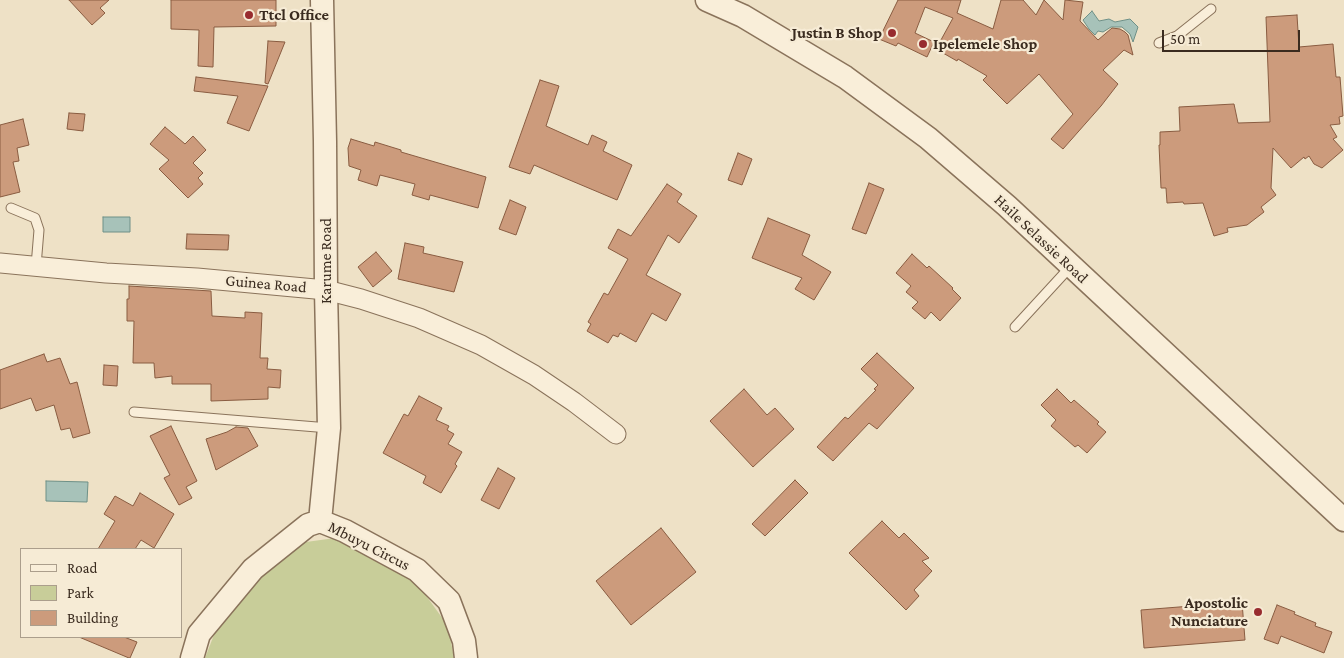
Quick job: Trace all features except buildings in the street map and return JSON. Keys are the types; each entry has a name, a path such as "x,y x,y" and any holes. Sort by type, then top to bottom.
{"street":[{"name":"Karume Road","path":"320,521 329,428 326,290 326,141 322,0"},
{"name":"Haile Selassie Road","path":"707,0 743,16 845,77 928,138 1007,206 1344,520"},
{"name":"Guinea Road","path":"0,263 326,290 361,298 419,318 481,345 534,375 616,434"},
{"name":"Mbuyu Circus","path":"192,658 199,634 252,569 308,525 320,521 345,531 417,570 449,601 464,641 466,658"}],"lane":[{"path":"1159,44 1177,36 1211,9"},
{"path":"11,208 35,218 39,230 36,266"},
{"path":"1015,327 1071,266"},
{"path":"134,412 329,428"}],"green space":[{"path":"335,538 417,583 448,626 454,658 205,658 217,627 249,585 299,543"}],"water":[{"path":"1092,11 1099,21 1109,19 1115,22 1130,19 1138,27 1133,42 1130,34 1122,27 1111,27 1103,32 1098,31 1095,35 1083,20"},
{"path":"103,217 130,217 130,232 103,232"},
{"path":"46,481 88,482 87,502 46,501"}],"place":[{"name":"Ttcl Office","path":"249,15"},
{"name":"Justin B Shop","path":"892,33"},
{"name":"Ipelemele Shop","path":"923,44"},
{"name":"Apostolic Nunciature","path":"1258,612"}]}
